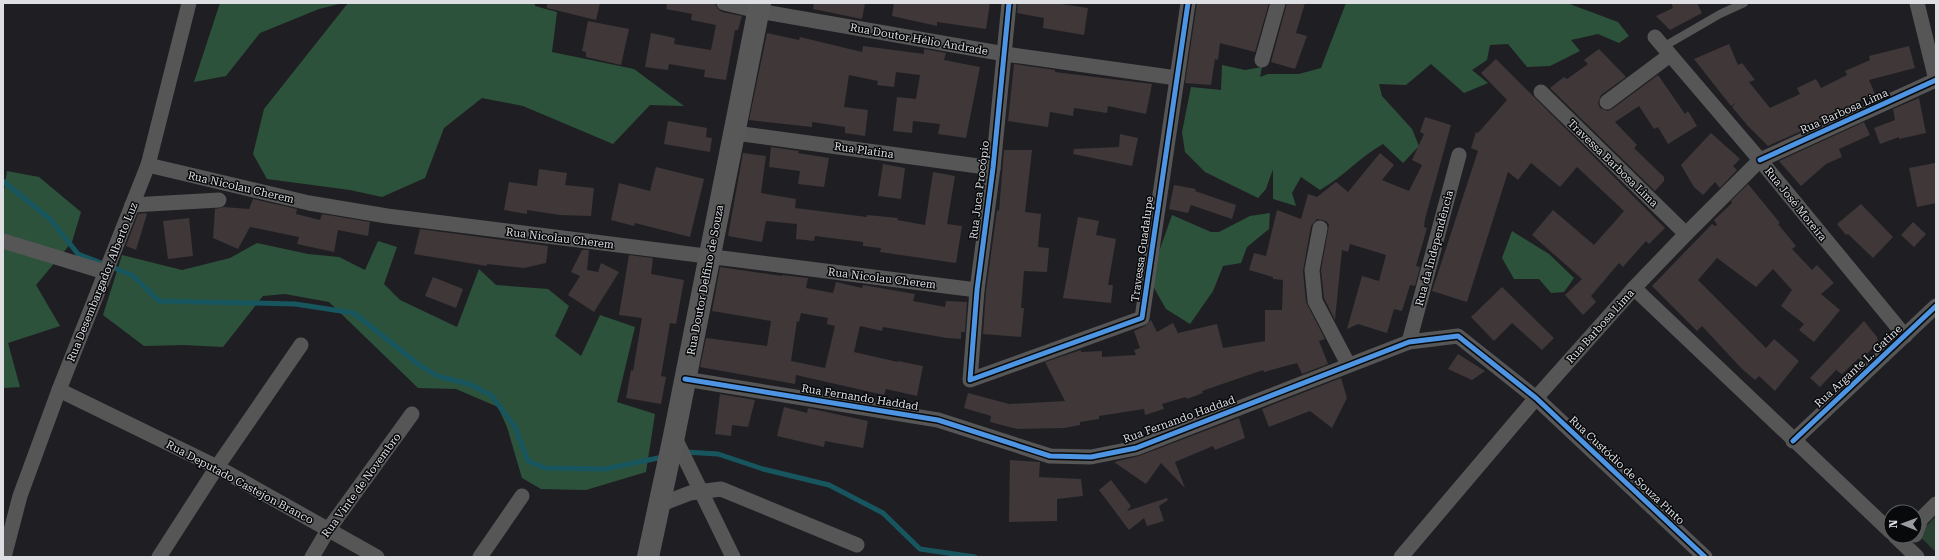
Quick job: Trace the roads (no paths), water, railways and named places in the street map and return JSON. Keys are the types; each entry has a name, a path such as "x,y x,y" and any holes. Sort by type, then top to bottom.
{"street":[{"name":"Rua Desembargador Alberto Luz","path":"4,557 20,496 59,390 148,164 189,3"},
{"name":"Rua Doutor Hélio Andrade","path":"724,3 759,7 1005,54 1177,78"},
{"name":"Rua Juca Procópio","path":"970,380 976,290 993,168 1009,3"},
{"name":"Travessa Guadalupe","path":"970,380 1142,318 1188,3"},
{"path":"1262,60 1278,3"},
{"path":"1917,3 1936,80"},
{"name":"Rua Doutor Delfino de Souza","path":"648,557 686,379 759,7"},
{"path":"1607,102 1663,46"},
{"name":"Rua José Moreira","path":"1663,46 1760,160 1905,336"},
{"name":"Rua Barbosa Lima","path":"1401,557 1536,398 1634,288 1760,160 1936,80"},
{"name":"Travessa Barbosa Lima","path":"1540,92 1686,234"},
{"name":"Rua Platina","path":"734,133 993,168"},
{"name":"Rua da Independência","path":"1409,342 1459,155"},
{"name":"Rua Nicolau Cherem","path":"148,164 309,203 387,216 976,290"},
{"path":"132,205 219,200"},
{"path":"1320,228 1312,270 1315,301 1348,364"},
{"path":"3,241 105,272"},
{"path":"1634,288 1793,441 1883,525"},
{"name":"Rua Argante L. Gatine","path":"1793,441 1936,306"},
{"name":"Rua Fernando Haddad","path":"686,379 938,420 1050,456 1091,457 1136,448 1348,364 1409,342 1458,336 1536,398"},
{"path":"159,557 217,468 301,345"},
{"name":"Rua Deputado Castejon Branco","path":"59,390 217,468 377,557"},
{"name":"Rua Custódio de Souza Pinto","path":"1536,398 1705,557"},
{"name":"Rua Vinte de Novembro","path":"312,557 328,530 412,414"},
{"path":"674,436 733,557"},
{"path":"659,505 701,490 721,489 857,544"},
{"path":"480,557 522,496"},
{"path":"1912,547 1921,519 1936,504"}],"lane":[{"path":"1663,46 1720,14 1744,3"}],"waterway":[{"path":"3,181 50,219 78,254 132,275 159,301 295,304 354,313 418,364 437,376 469,384 491,395 515,427 528,461 545,468 605,469 663,457"},
{"path":"685,452 718,454 763,469 829,485 883,513 920,549 975,557"}]}
